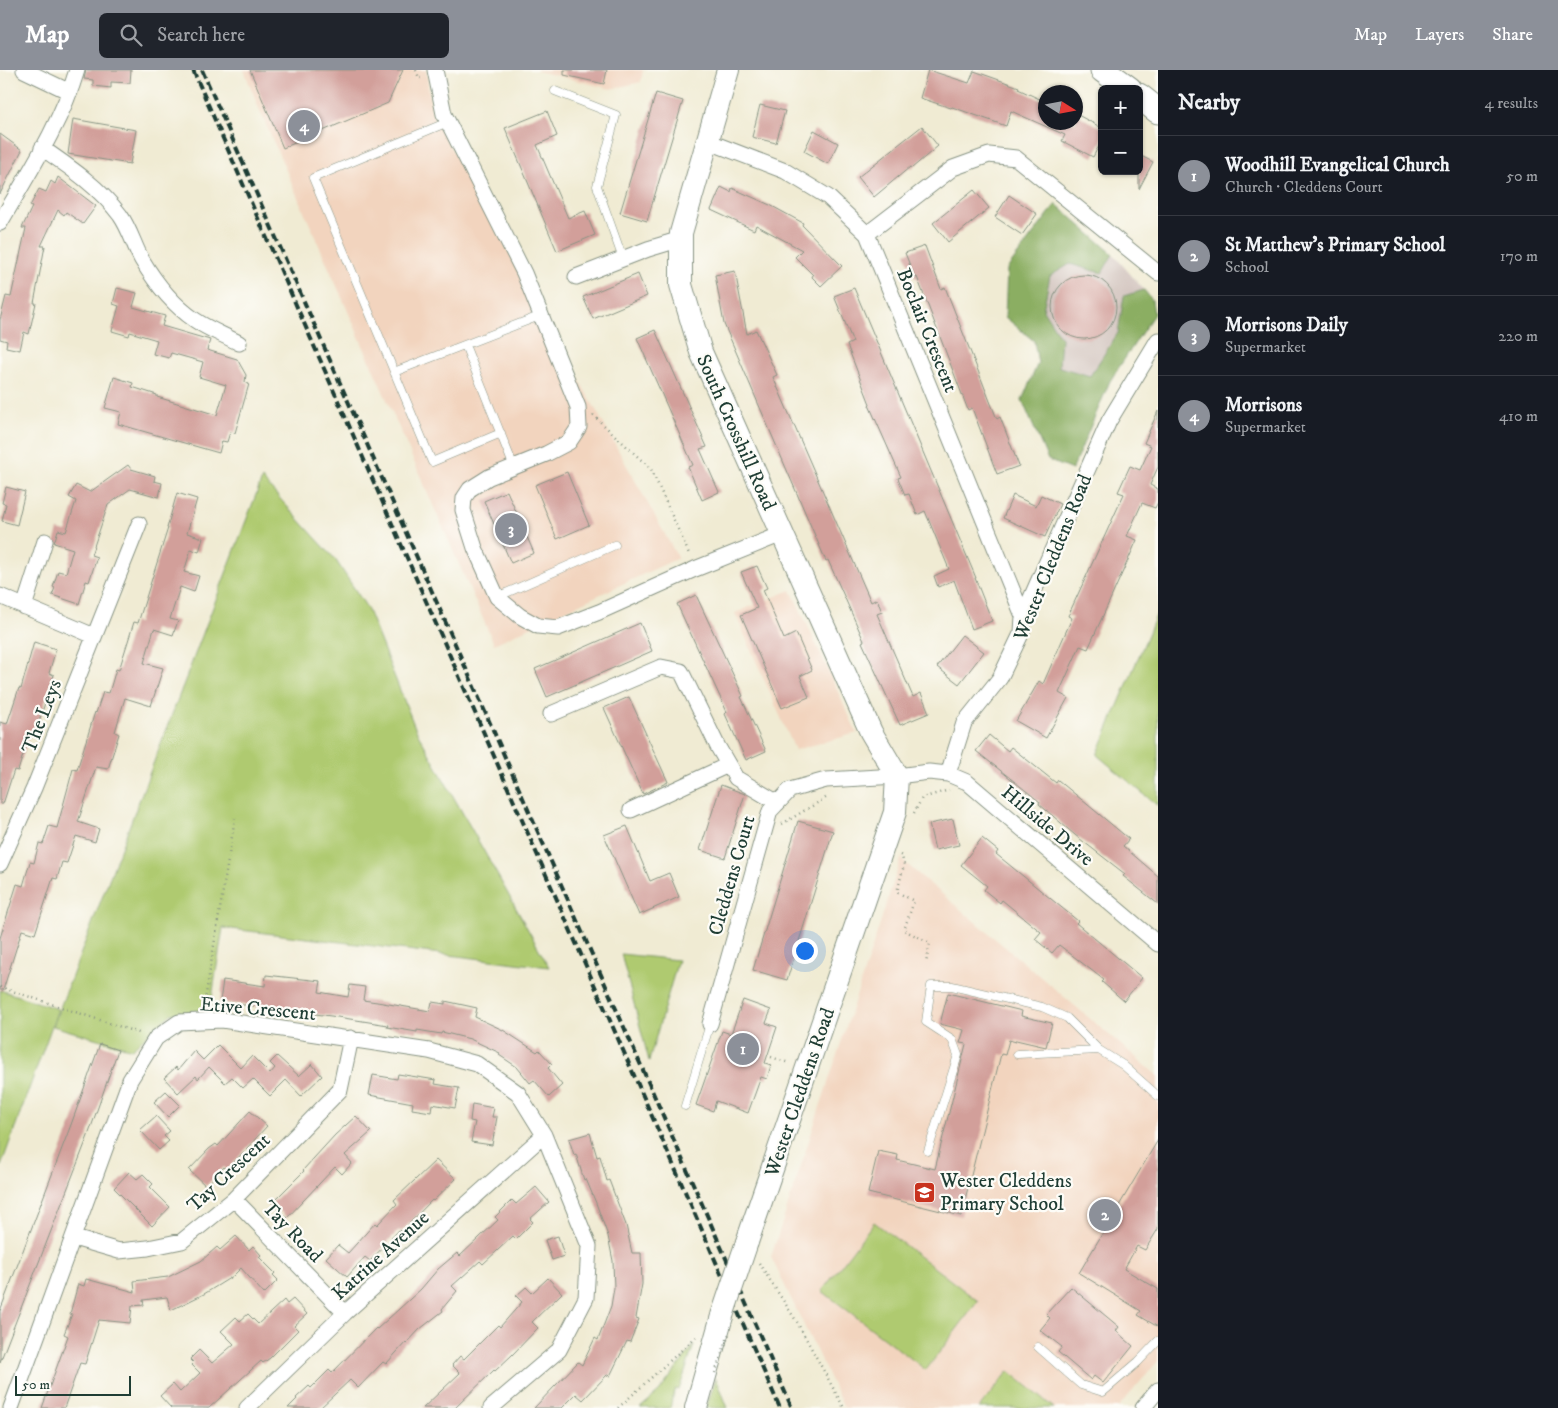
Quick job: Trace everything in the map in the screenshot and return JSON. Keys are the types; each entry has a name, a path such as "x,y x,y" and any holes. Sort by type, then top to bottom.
{"main road":[{"path":"1102,70 1123,85"},
{"path":"1143,99 1158,111"}],"street":[{"path":"24,70 70,92"},
{"path":"0,223 42,148 70,92 76,70"},
{"path":"435,70 444,114 524,273 578,407 579,427 568,442 546,454 489,477 470,489 464,498 464,510 475,548 497,597 520,616 538,626 558,628 782,534"},
{"name":"South Crosshill Road","path":"728,70 681,233 681,285 701,352 871,732 897,776"},
{"name":"Boclair Crescent","path":"707,141 785,171 828,197 867,234 1023,616"},
{"path":"42,148 84,178 104,196 122,217 141,258 167,294 195,320 239,343"},
{"path":"867,234 953,168 989,155 1016,158 1158,274"},
{"path":"576,278 681,239"},
{"name":"Wester Cleddens Road","path":"948,774 964,723 1000,678 1022,632 1023,616 1109,421 1158,340"},
{"name":"The Leys","path":"0,864 34,788 139,524"},
{"path":"24,607 45,541"},
{"path":"0,596 94,636"},
{"path":"551,714 661,667 681,671 736,778 778,803"},
{"path":"631,810 728,765"},
{"name":"Hillside Drive","path":"897,776 929,772 948,774 967,782 1158,944"},
{"name":"Wester Cleddens Road","path":"696,1408 722,1316 752,1251 896,812 897,776"},
{"name":"Cleddens Court","path":"710,1024 770,811 790,790 826,780 897,776"},
{"name":"Etive Crescent","path":"11,1408 130,1080 156,1038 179,1022 222,1020 429,1050 477,1064 518,1093 544,1135 589,1246 586,1298 559,1350 491,1408"},
{"name":"Tay Crescent","path":"74,1238 119,1251 148,1248 182,1241 234,1199 340,1090 351,1038"},
{"name":"Katrine Avenue","path":"247,1408 345,1313 544,1135"},
{"name":"Tay Road","path":"234,1199 345,1313"},
{"path":"1143,1408 1158,1390"}],"lane":[{"path":"555,91 616,114 597,186 623,259"},
{"path":"448,122 313,178 432,462 501,433"},
{"path":"394,372 542,315"},
{"path":"464,345 514,467"},
{"path":"497,597 615,545"},
{"path":"928,1151 958,1055 952,1039 926,1022 931,986 952,986 1042,1007 1068,1018 1098,1050 1123,1065 1158,1096"},
{"path":"685,1106 710,1024"},
{"path":"1017,1054 1098,1050"},
{"path":"1038,1347 1081,1385 1103,1392 1158,1342"}],"path":[{"path":"578,407 597,417 651,469 695,569"},
{"path":"764,834 836,792"},
{"path":"202,1021 235,818"},
{"path":"898,855 902,856 904,865 898,892 914,901 904,930 930,944 926,963"},
{"path":"0,987 156,1038"},
{"path":"752,1251 797,1322 844,1408"},
{"path":"618,1408 700,1333"}],"shaded area":[{"path":"244,70 426,70 432,114 678,558 494,644 260,111"},
{"path":"534,70 643,70 641,82 611,89"},
{"path":"1113,254 1144,290 1124,296 1118,333 1090,376 1059,367 1061,338 1043,310 1050,275 1070,264 1102,272"},
{"path":"791,590 857,733 795,750 735,613"},
{"name":"Wester Cleddens Primary School","path":"902,856 903,861 1158,1076 1158,1361 1118,1408 844,1408 771,1257"}],"green space":[{"path":"1056,204 1113,254 1102,273 1070,264 1050,276 1043,310 1061,338 1059,367 1090,376 1118,333 1124,296 1144,290 1152,300 1154,314 1110,381 1072,470 1048,460 1022,400 1038,363 1034,341 1005,317 1007,269"},
{"path":"262,479 335,559 367,608 416,730 549,967 223,928 210,1010 171,1014 132,1049 53,1026"},
{"path":"1158,611 1158,806 1097,755"},
{"path":"621,954 678,960 649,1061"},
{"path":"0,990 58,1009 0,1169"},
{"path":"874,1222 978,1301 926,1370 822,1291"},
{"path":"694,1345 679,1390 675,1389 670,1408 640,1408 659,1392"},
{"path":"1009,1371 1054,1408 979,1408"},
{"path":"716,1378 728,1408 706,1408"}],"building":[{"path":"86,70 131,70 130,83 111,82 111,88 93,86 93,80 84,79"},
{"path":"250,70 403,70 388,103 283,148"},
{"path":"564,70 607,70 604,84 564,75"},
{"path":"928,70 969,83 974,71 1019,87 1018,89 1038,98 1038,123 1011,111 1006,126 920,98"},
{"path":"656,93 683,101 647,221 620,213"},
{"path":"760,105 785,111 776,143 752,137"},
{"path":"547,111 557,136 537,145 568,218 585,211 595,235 557,251 505,128"},
{"path":"1083,118 1098,126 1098,148 1093,157 1062,141 1065,135 1054,130 1083,130"},
{"path":"73,119 136,130 130,164 68,154"},
{"path":"922,126 938,146 874,197 858,177"},
{"path":"814,130 838,143 828,164 804,151"},
{"path":"0,134 22,150 0,194"},
{"path":"1143,157 1153,162 1139,189 1139,175 1143,175"},
{"path":"58,177 96,206 83,224 66,212 64,215 58,210 41,246 45,246 29,334 24,332 20,350 6,347 7,341 0,339 0,320 6,296 11,297 26,228 22,228 39,189 46,192 51,181 55,184"},
{"path":"721,187 731,192 732,188 770,205 803,223 802,225 842,266 821,286 795,257 802,250 756,225 754,230 711,210"},
{"path":"974,190 989,208 948,242 933,223"},
{"path":"1009,195 1037,214 1022,235 995,217"},
{"path":"925,246 941,289 945,287 997,419 1000,417 1019,466 997,474 972,408 968,410 917,277 915,278 905,253"},
{"path":"735,271 747,334 756,330 777,375 773,377 871,602 877,599 882,612 877,614 913,697 921,693 929,713 900,725 862,642 864,641 828,560 826,561 724,324 715,275"},
{"path":"638,274 647,296 593,319 583,297"},
{"path":"1084,275 1102,281 1110,289 1116,307 1110,325 1102,333 1084,339 1066,333 1058,325 1052,307 1058,289 1066,281"},
{"path":"117,288 137,293 133,307 165,316 162,326 210,340 207,350 237,359 246,375 245,382 249,384 235,433 230,432 227,442 222,441 219,453 118,424 121,412 105,408 114,377 133,383 132,387 157,395 157,397 217,415 226,385 199,377 203,362 171,353 169,358 153,354 157,340 130,332 129,336 112,331 119,306 113,304"},
{"path":"854,288 976,578 992,621 972,629 954,580 938,587 934,576 949,569 925,511 917,515 909,494 905,495 898,478 901,477 869,405 847,345 853,342 834,296"},
{"path":"655,330 707,447 700,449 719,492 702,500 688,467 693,465 637,338"},
{"path":"1158,411 1158,467 1150,485 1158,489 1158,502 1155,508 1142,503 1127,536 1137,540 1088,649 1080,646 1059,693 1068,698 1046,738 1016,721 1039,681 1043,684 1072,618 1068,616 1124,494 1118,492 1130,466 1140,470 1151,446 1144,443"},
{"path":"128,465 131,469 155,476 154,481 162,483 159,497 130,489 108,505 91,555 97,557 89,582 86,581 79,604 52,595 58,571 66,573 73,549 54,543 58,530 66,532 76,501 69,497 76,485 90,492"},
{"path":"567,472 589,525 557,539 535,485"},
{"path":"6,487 25,492 17,525 2,521 6,504 2,503"},
{"path":"507,491 534,553 511,563 484,501"},
{"path":"177,493 197,499 187,533 203,538 199,552 191,549 184,572 199,576 194,592 180,587 170,619 178,621 173,635 154,629 144,663 163,668 151,706 125,698 115,732 119,734 108,769 96,767 78,822 99,829 95,842 76,836 67,863 62,862 57,879 53,878 35,934 22,930 3,990 0,990 0,938 17,884 23,886 30,862 34,863 39,843 43,844 49,826 57,828 73,769 77,770 95,712 103,692 109,693 116,669 119,670 134,622 138,623"},
{"path":"1013,495 1036,506 1041,495 1060,504 1045,537 1003,518"},
{"path":"757,566 767,588 763,590 784,639 796,633 812,670 800,676 809,697 782,708 741,615 757,608 741,572"},
{"path":"696,595 743,696 741,697 766,751 746,760 725,714 727,712 677,604"},
{"path":"640,623 652,651 547,697 535,669"},
{"path":"962,635 984,652 959,684 937,667"},
{"path":"34,642 56,649 49,673 54,675 34,737 29,735 18,771 14,770 3,804 0,804 0,722 7,724 19,688 21,689"},
{"path":"629,697 668,782 643,794 604,708"},
{"path":"989,735 1008,751 1011,747 1056,783 1058,780 1129,839 1123,846 1158,876 1158,904 1123,876 1125,874 1039,804 1040,802 976,751"},
{"path":"721,785 745,794 725,858 700,850"},
{"path":"953,819 959,845 935,850 929,824"},
{"path":"798,821 833,831 787,980 753,970"},
{"path":"627,826 650,881 669,873 679,897 639,915 604,835"},
{"path":"982,838 998,851 996,854 1078,921 1076,923 1142,978 1124,1001 1102,982 1104,980 1059,945 1052,953 1035,939 1041,932 1002,900 1000,903 984,890 987,886 961,865"},
{"path":"266,975 321,981 319,992 348,997 350,985 365,987 363,1000 430,1011 432,1002 445,1004 445,1001 477,1008 475,1017 503,1030 537,1052 539,1050 552,1064 548,1068 562,1085 549,1097 534,1080 530,1083 517,1067 499,1055 500,1053 470,1039 442,1032 441,1034 417,1030 417,1032 387,1027 388,1025 331,1016 220,1002 223,980 265,986"},
{"path":"948,993 1022,1011 1021,1016 1052,1023 1046,1047 1009,1040 1005,1055 1001,1054 961,1216 868,1193 878,1151 898,1155 897,1160 935,1169 966,1044 960,1043 964,1030 940,1024"},
{"path":"743,1000 771,1010 766,1023 777,1027 765,1063 771,1065 767,1079 761,1077 748,1113 716,1101 713,1111 696,1105 722,1031 731,1034"},
{"path":"100,1044 118,1050 88,1136 0,1362 0,1311"},
{"path":"218,1045 241,1068 252,1056 270,1074 275,1068 270,1063 277,1056 299,1076 312,1064 322,1076 301,1096 286,1080 270,1096 253,1079 243,1088 232,1077 225,1083 209,1067 198,1079 196,1076 178,1093 164,1078 176,1067 178,1070 194,1051 203,1060"},
{"path":"398,1074 436,1080 435,1084 459,1088 455,1108 432,1104 431,1112 412,1109 413,1103 369,1095 373,1075 397,1079"},
{"path":"166,1091 180,1105 168,1117 154,1102"},
{"path":"472,1104 494,1108 492,1117 497,1117 492,1145 471,1142 475,1122 470,1121"},
{"path":"250,1111 267,1126 227,1170 224,1167 206,1186 189,1170 209,1149 216,1144 218,1146"},
{"path":"156,1116 170,1131 164,1136 169,1141 159,1150 140,1130"},
{"path":"356,1116 371,1132 345,1155 352,1163 342,1174 335,1167 287,1218 272,1203 304,1171 335,1135"},
{"path":"590,1133 597,1157 600,1156 607,1181 609,1180 626,1225 632,1253 641,1253 642,1284 636,1318 639,1319 630,1342 627,1341 610,1376 607,1375 583,1400 576,1394 562,1408 534,1408 578,1362 582,1365 595,1338 598,1340 611,1306 614,1288 613,1261 608,1236 569,1139"},
{"path":"1158,1140 1158,1229 1145,1250 1137,1246 1124,1269 1158,1289 1158,1327 1138,1315 1141,1311 1079,1273"},
{"path":"436,1160 456,1179 432,1200 401,1232 399,1230 370,1261 365,1257 347,1277 326,1258 338,1245 348,1253 375,1223 377,1225 397,1204 394,1200"},
{"path":"129,1172 137,1179 143,1174 153,1184 150,1187 170,1207 152,1226 114,1188"},
{"path":"536,1187 549,1202 530,1219 533,1222 516,1239 513,1236 483,1264 480,1261 452,1286 457,1291 442,1309 443,1311 406,1342 386,1364 383,1362 358,1388 350,1380 320,1408 288,1408 296,1398 309,1386 311,1388 329,1370 332,1373 376,1328 421,1289 438,1269 457,1253 460,1256 498,1220 495,1217 512,1200 516,1204"},
{"path":"236,1236 249,1250 253,1246 261,1255 259,1257 275,1273 273,1275 278,1280 264,1294 241,1268 233,1276 204,1294 171,1310 167,1297 143,1300 144,1305 132,1306 130,1323 99,1320 85,1364 80,1363 64,1408 42,1408 68,1336 64,1334 72,1314 70,1314 78,1284 84,1286 86,1279 135,1292 134,1281 168,1277 201,1261 217,1247 220,1250"},
{"path":"558,1236 564,1256 552,1260 545,1240"},
{"path":"548,1278 562,1293 532,1322 538,1328 455,1408 423,1408 460,1373 452,1365 460,1356 464,1359 498,1325 500,1327 522,1302 516,1296 526,1287 532,1293"},
{"path":"1071,1287 1119,1327 1116,1331 1133,1346 1103,1383 1094,1376 1091,1380 1058,1352 1062,1347 1040,1330 1050,1318 1046,1314"},
{"path":"293,1299 307,1314 294,1326 298,1330 270,1358 263,1363 261,1361 209,1408 171,1408 160,1396 173,1384 180,1392 200,1373 192,1365 194,1363 190,1359 199,1350 212,1363 234,1344 221,1331 236,1317 240,1321 248,1314 258,1324 284,1300 287,1304"}],"railway":[{"path":"193,70 780,1408"},
{"path":"202,70 792,1408"}],"place":[{"name":"Morrisons","path":"304,126"},
{"name":"Morrisons Daily","path":"511,529"},
{"name":"Woodhill Evangelical Church","path":"743,1049"},
{"name":"Wester Cleddens Primary School","path":"924,1192"},
{"name":"St Matthew's Primary School","path":"1105,1215"}]}
